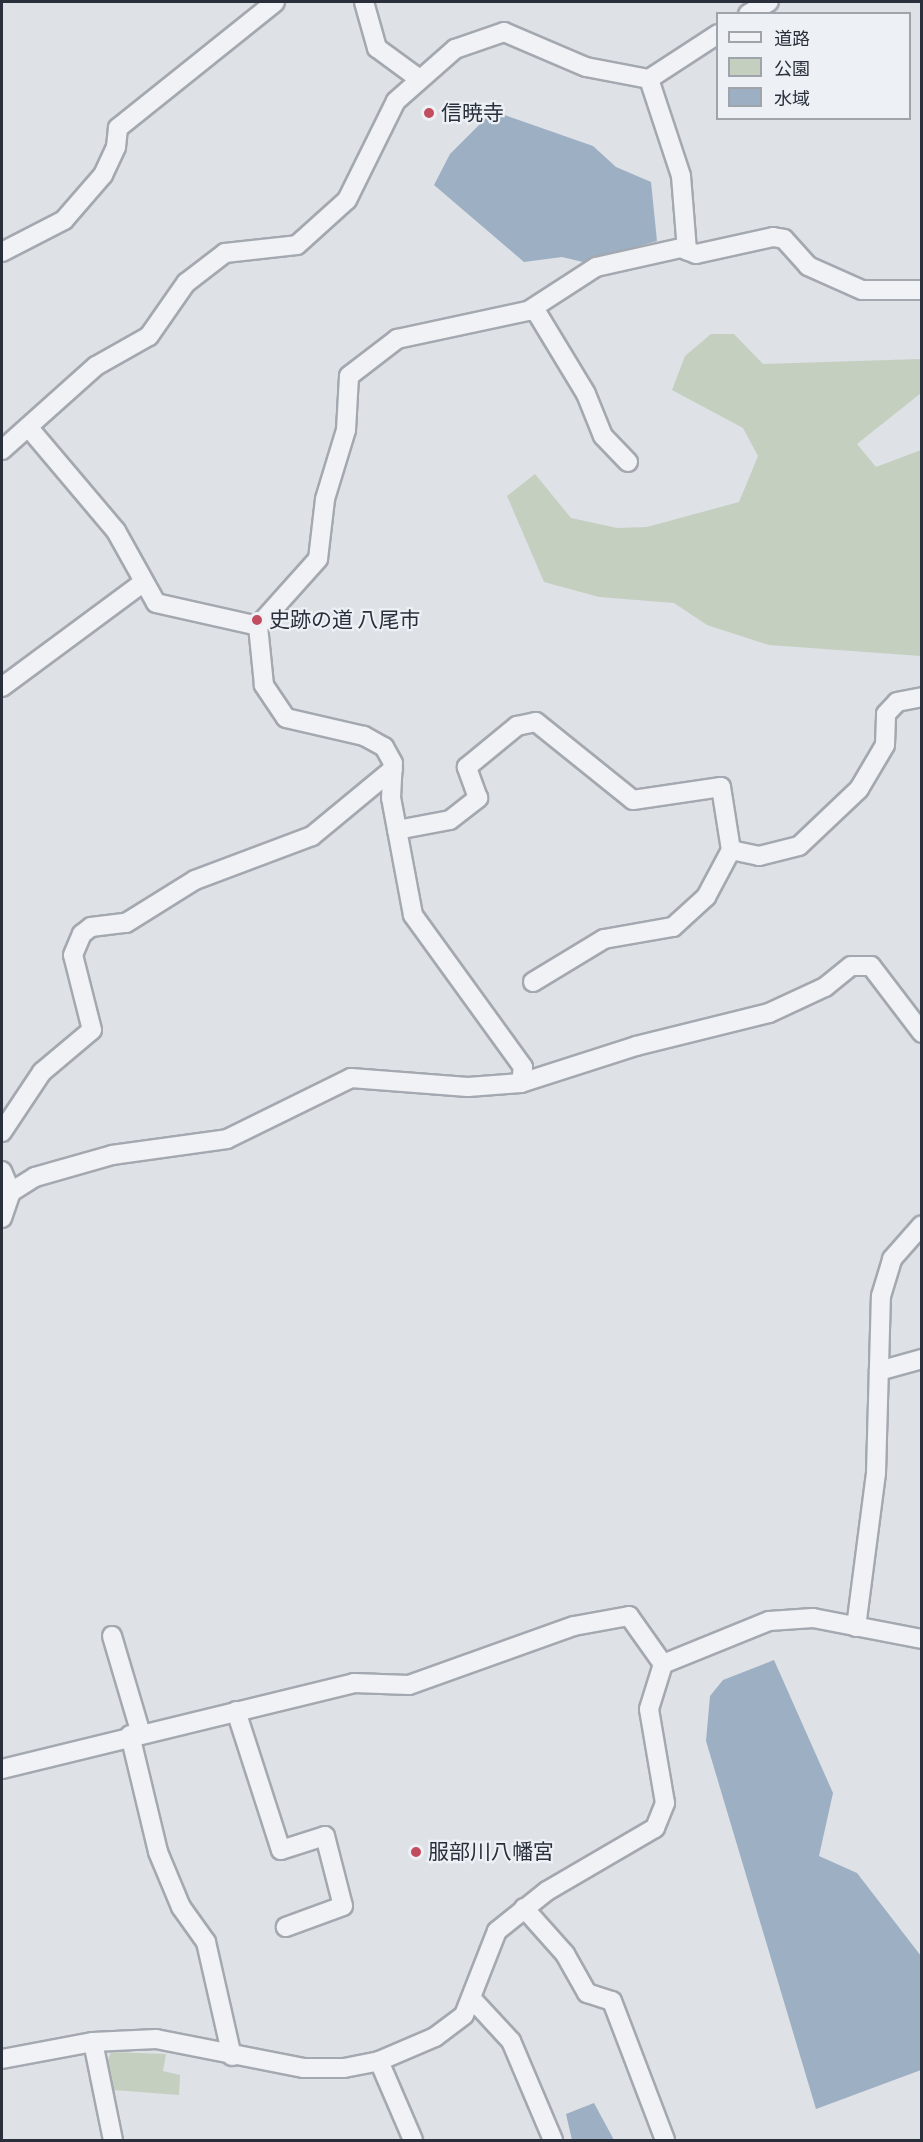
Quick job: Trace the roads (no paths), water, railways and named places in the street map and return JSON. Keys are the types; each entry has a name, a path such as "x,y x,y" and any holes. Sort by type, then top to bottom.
{"street":[{"path":"2,252 64,220 103,175 116,147 118,128 275,2"},
{"path":"364,2 377,48 418,78"},
{"path":"752,12 770,2"},
{"path":"2,450 96,366 148,336 186,283 225,253 297,245 346,200 396,101 418,78 455,49 504,32 586,66 649,79 716,35"},
{"path":"649,79 681,176 687,250"},
{"path":"521,1083 523,1067 413,915 397,831 393,769 384,747 364,736 286,718 264,685 258,626 318,559 326,499 346,430 349,376 397,339 534,308 596,267 632,256 687,250 696,254 773,237 784,239 808,266 862,290 921,290"},
{"path":"534,308 586,394 603,435 628,462"},
{"path":"29,428 116,531 141,584 156,603 258,626"},
{"path":"2,687 141,584"},
{"path":"731,850 759,856 799,846 859,789 885,745 886,714 897,702 921,697"},
{"path":"397,831 450,820 477,798 467,767 517,726 536,722 633,800 722,787 731,850 706,897 673,927 604,939 533,982"},
{"path":"2,1132 42,1072 92,1030 73,955 82,934 91,927 126,923 195,880 312,836 393,769"},
{"path":"2,1218 11,1192 35,1177 112,1155 228,1139 351,1078 468,1088 521,1083 636,1046 769,1013 825,987 852,966 871,966 921,1033"},
{"path":"2,1171 11,1192"},
{"path":"856,1627 876,1473 881,1296 892,1258 921,1225"},
{"path":"879,1371 921,1359"},
{"path":"2,1769 354,1683 409,1685 574,1626 629,1616 663,1664"},
{"path":"663,1664 769,1621 813,1618 921,1639"},
{"path":"111,1636 135,1735 159,1852 182,1907 206,1942 232,2056"},
{"path":"2,2059 93,2042 156,2039 232,2056 304,2068 379,2061 435,2037 464,2015 473,2000 485,1952 497,1931 524,1908 655,1828 665,1803 649,1709 663,1664"},
{"path":"236,1711 281,1850 325,1836 343,1906 286,1927"},
{"path":"524,1908 565,1954 587,1993 612,2001 665,2140"},
{"path":"473,2000 511,2041 554,2140"},
{"path":"93,2042 113,2140"},
{"path":"379,2061 413,2140"}],"water":[{"path":"493,111 593,146 616,167 651,182 657,241 583,262 562,257 524,262 434,185 450,154"},
{"path":"774,1660 833,1793 819,1856 857,1873 921,1956 921,2070 816,2109 706,1741 710,1696 723,1680"},
{"path":"594,2103 614,2140 572,2140 566,2114"}],"place":[{"name":"信暁寺","path":"429,113"},
{"name":"史跡の道 八尾市","path":"257,620"},
{"name":"服部川八幡宮","path":"416,1852"}]}
